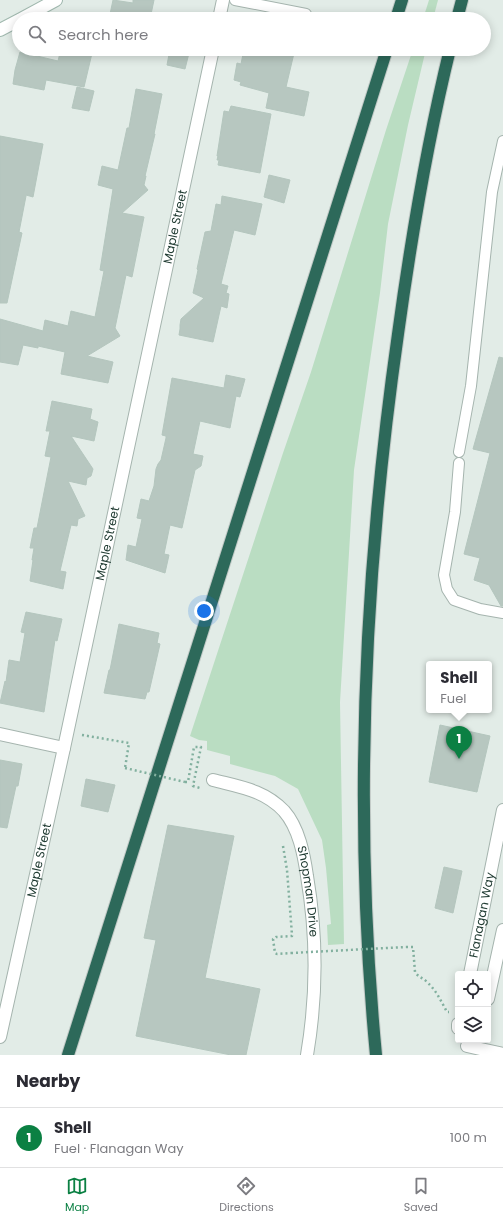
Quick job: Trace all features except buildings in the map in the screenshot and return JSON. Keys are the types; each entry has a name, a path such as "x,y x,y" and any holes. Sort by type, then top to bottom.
{"highway":[{"path":"398,12 402,0"},
{"path":"459,12 462,0"},
{"path":"68,1055 385,56"},
{"path":"376,1055 368,942 364,794 369,621 378,503 389,393 408,263 426,161 448,56"}],"street":[{"path":"34,12 56,0"},
{"path":"220,12 223,0"},
{"path":"0,30 12,24"},
{"name":"Maple Street","path":"0,1038 64,748 212,56"},
{"path":"0,734 64,748"},
{"name":"Shopman Drive","path":"209,785 256,791 266,796 285,812 298,837 304,857 310,890 315,946 314,1004 307,1055"},
{"name":"Flanagan Way","path":"471,971 500,835 503,810"},
{"name":"Flanagan Way","path":"491,985 503,930"},
{"path":"468,1045 503,1054"}],"lane":[{"path":"235,0 296,12"},
{"path":"459,452 471,386 492,192 503,141"},
{"path":"459,463 455,512 444,575 447,589 454,600 480,609 503,613"}],"path":[{"path":"81,735 128,743 124,768 184,782 188,782 194,747 201,748 193,786 209,785"},
{"path":"282,841 287,870 292,936 276,937 274,939 275,953 413,947 414,972 417,976 427,981 437,994 446,1012 455,1019"}],"green space":[{"path":"429,0 438,0 435,12 425,12"},
{"path":"411,56 424,56 408,125 388,224 380,293 354,470 340,702 344,944 328,945 327,925 331,924 322,840 298,789 275,776 230,764 230,756 207,750 207,741 199,740 190,736 311,372 386,130"}],"place":[{"name":"Shell","path":"459,759"}]}
